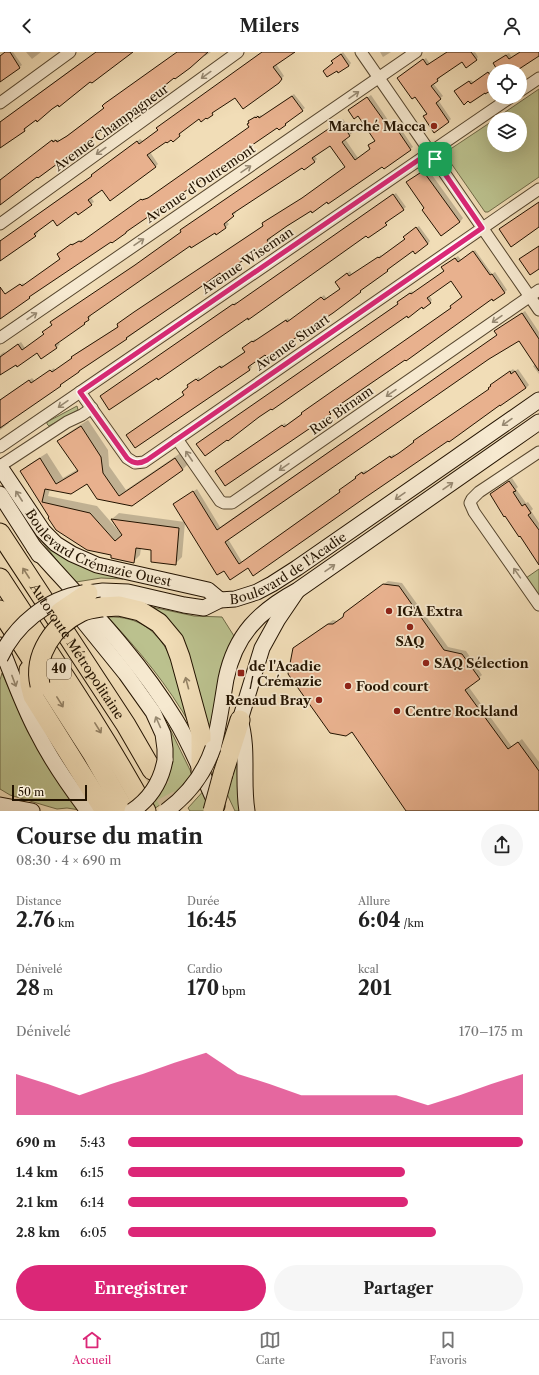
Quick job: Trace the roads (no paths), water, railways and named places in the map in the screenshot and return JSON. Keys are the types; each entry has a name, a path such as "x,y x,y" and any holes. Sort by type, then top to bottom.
{"highway":[{"name":"Autoroute Métropolitaine","path":"0,533 126,725 158,765"},
{"name":"Autoroute Métropolitaine","path":"0,578 102,736 146,811"},
{"path":"88,593 64,609 44,627 32,650 34,677 52,725 105,811"},
{"path":"34,677 46,644 64,623 75,615 88,609 102,607 119,606 140,611 159,623 174,641 180,657 201,734 201,772"},
{"path":"0,610 92,753 125,811"},
{"path":"214,811 223,774 240,720"}],"main road":[{"name":"Boulevard de l'Acadie","path":"0,658 13,636 24,624 37,613 64,598 103,591 128,592 204,608 220,600 235,599 248,595 272,584 539,400"},
{"name":"Boulevard de l'Acadie","path":"166,811 184,796 205,768 213,748 228,672 237,646 262,613 280,599 298,590 539,422"},
{"name":"Boulevard Crémazie Ouest","path":"0,467 43,531 64,550 78,558 97,565 208,590 220,600"},
{"path":"0,494 34,547 56,587 126,674 153,712 163,734 165,749 158,765 162,773 155,788 145,801 132,811"},
{"path":"34,547 100,620 145,674 176,721 189,745 219,811"},
{"path":"246,811 243,730 240,720 262,648 278,619 298,590"},
{"path":"0,645 36,731 60,772 88,811"},
{"path":"0,805 32,811"}],"street":[{"path":"0,103 70,52"},
{"name":"Avenue Champagneur","path":"0,224 238,52"},
{"path":"361,52 482,228 534,293 539,310"},
{"name":"Avenue d'Outremont","path":"0,338 416,52"},
{"path":"527,86 539,78"},
{"name":"Avenue Wiseman","path":"0,447 501,104"},
{"name":"Avenue Stuart","path":"80,392 124,456 132,462 144,462 539,189"},
{"name":"Rue Birnam","path":"177,439 218,499 224,503 232,503 534,293"},
{"path":"0,467 67,422 92,408"},
{"path":"539,452 479,492 470,503 474,512 539,605"}],"tunnel":[{"path":"152,770 173,811"}],"place":[{"name":"Marché Macca","path":"434,126"},
{"name":"IGA Extra","path":"389,611"},
{"name":"SAQ","path":"410,627"},
{"name":"SAQ Sélection","path":"426,663"},
{"name":"de l'Acadie / Crémazie","path":"241,673"},
{"name":"Food court","path":"348,686"},
{"name":"Renaud Bray","path":"319,700"},
{"name":"Centre Rockland","path":"397,711"}]}
